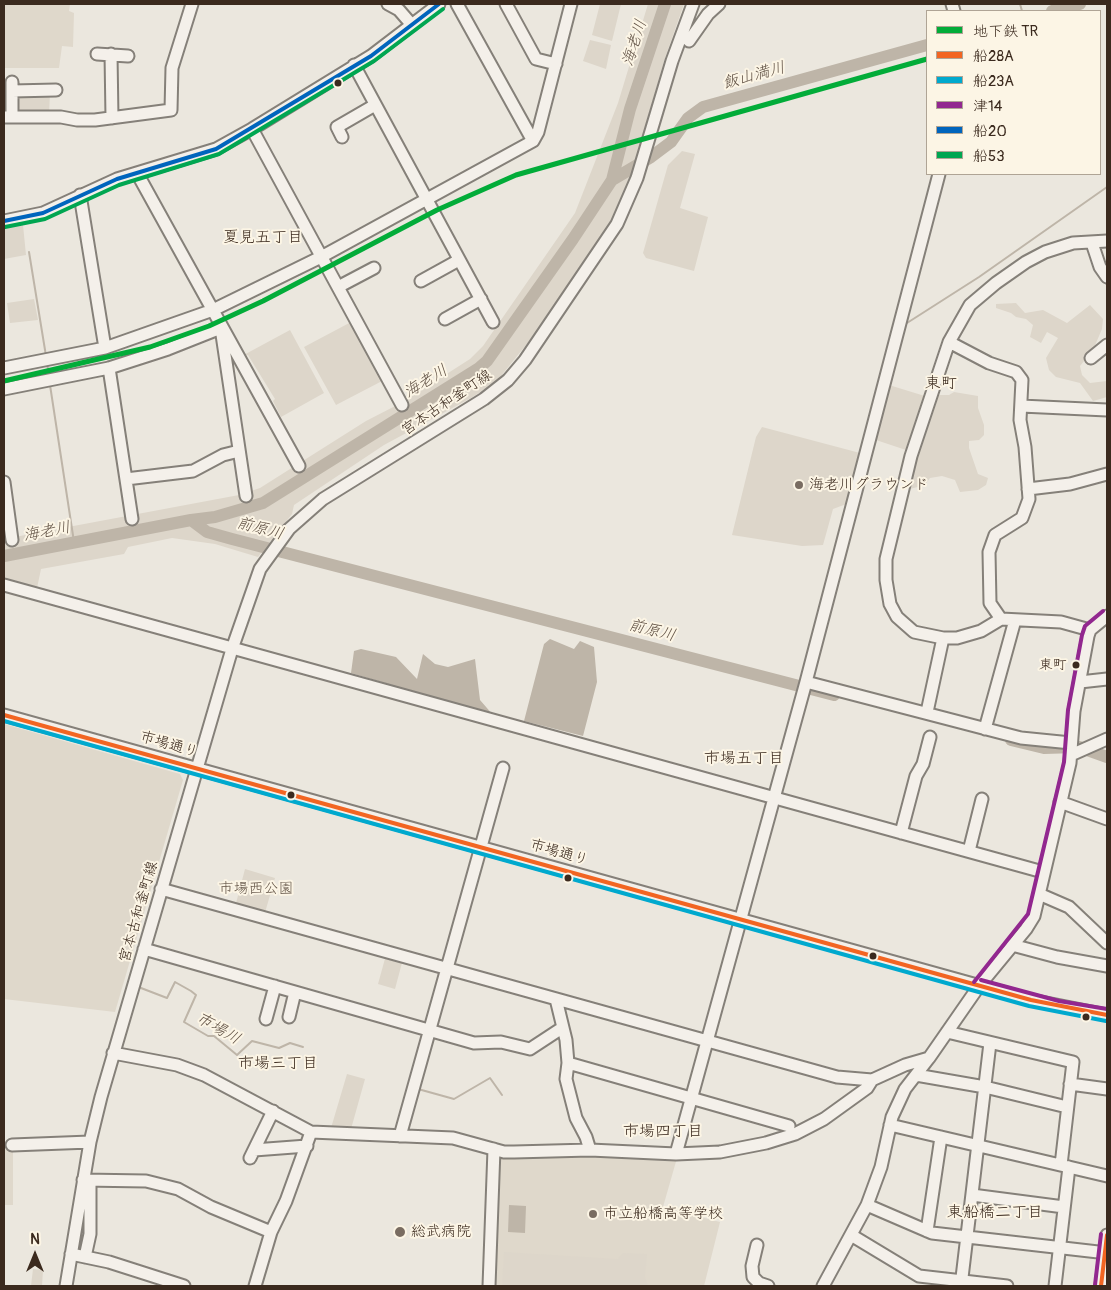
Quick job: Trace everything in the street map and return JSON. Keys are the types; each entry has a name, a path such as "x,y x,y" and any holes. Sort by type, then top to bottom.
{"street":[{"path":"56,90 12,87 8,117 60,117 77,120 112,118 171,110 172,68 192,4"},
{"path":"388,4 399,10 412,25"},
{"path":"4,221 43,213 117,179 207,152 252,129 371,56 438,4"},
{"path":"457,4 533,141"},
{"path":"506,4 536,59 556,64"},
{"path":"4,368 105,348 213,310 321,257 533,141 538,132 572,4"},
{"name":"宮本古和釜町線","path":"66,1286 87,1180 90,1142 114,1053 232,649 260,569 289,529 323,499 484,399 508,380 525,360 602,248 616,224 640,168 672,62 693,4"},
{"path":"689,41 708,14 719,4"},
{"path":"96,54 128,56"},
{"path":"111,54 112,118"},
{"path":"354,65 493,322"},
{"path":"342,136 337,127 375,105"},
{"path":"252,129 402,405"},
{"path":"137,173 299,466"},
{"path":"676,1154 805,686 939,175"},
{"path":"80,195 105,348"},
{"path":"1090,630 1061,622 1001,619 981,631 957,638 943,638 914,632 897,617 890,604 886,559 911,456 949,342 970,305 1026,262 1045,252 1073,243 1107,241"},
{"path":"1092,243 1100,267 1107,277"},
{"path":"421,281 459,260"},
{"path":"338,287 374,268"},
{"path":"445,319 481,299"},
{"path":"4,389 109,368 168,350 221,328"},
{"path":"221,328 246,496"},
{"path":"949,342 1021,376 1020,420 1025,447 1030,499 1022,518 995,535 989,552 990,603 1001,619"},
{"path":"1091,358 1107,345"},
{"path":"109,368 132,519"},
{"path":"1021,406 1107,410"},
{"path":"126,479 193,471 223,454 239,450"},
{"path":"1028,488 1070,484 1107,474"},
{"path":"4,482 12,540"},
{"path":"4,585 1043,872"},
{"path":"823,1286 867,1205 881,1167 890,1125 899,1098 978,986 1034,916 1071,749 1080,682 1090,630 1107,616"},
{"path":"985,729 1015,620"},
{"path":"927,712 943,638"},
{"path":"1080,682 1107,679"},
{"path":"805,686 927,712 985,729 1071,749 1107,739"},
{"name":"市場通り","path":"4,715 978,986 1058,1007 1107,1015"},
{"path":"901,833 916,776 923,764 930,736"},
{"path":"400,1136 503,768"},
{"path":"969,852 982,799"},
{"path":"1060,802 1107,819"},
{"path":"161,890 837,1077 872,1080 905,1065 929,1058"},
{"path":"1038,894 1069,907 1107,943"},
{"path":"1012,945 1057,957 1107,966"},
{"path":"144,949 474,1043 501,1042 530,1050 562,1028"},
{"path":"266,1019 275,986"},
{"path":"289,1017 295,992"},
{"path":"556,999 568,1064 566,1079 576,1118 586,1137 590,1150"},
{"path":"947,1032 1073,1062 1067,1107 1064,1206 1055,1286"},
{"path":"961,1283 990,1043"},
{"path":"114,1053 177,1065 208,1077 311,1132 453,1138 494,1149 514,1152 590,1150 676,1154 720,1152 766,1143 795,1134 824,1119 867,1088 872,1080"},
{"path":"568,1064 690,1100 788,1126"},
{"path":"916,1074 985,1087 1067,1107"},
{"path":"1070,1084 1107,1089"},
{"path":"273,1111 252,1154 307,1146"},
{"path":"890,1125 1107,1176"},
{"path":"255,1286 271,1232 286,1202 311,1132"},
{"path":"927,1232 941,1137"},
{"path":"12,1145 90,1142"},
{"path":"489,1286 494,1149"},
{"path":"86,1257 90,1234 87,1180 146,1181 178,1189 211,1207 271,1232"},
{"path":"972,1195 1064,1206"},
{"path":"867,1205 927,1232 1106,1252"},
{"path":"851,1235 919,1281 1007,1286"},
{"path":"1101,1286 1107,1235"},
{"path":"757,1245 752,1266 753,1277 759,1283 768,1286"},
{"path":"71,1254 109,1262 184,1286"}],"shaded area":[{"path":"4,4 70,4 69,11 74,13 73,47 62,46 59,68 4,68"},
{"path":"550,639 574,649 580,641 594,647 597,682 583,736 524,721 544,644"},
{"path":"361,649 396,657 417,679 423,654 435,664 448,667 475,659 480,700 493,715 351,673 354,651"},
{"path":"4,724 180,774 183,780 115,1012 4,999"},
{"path":"13,1139 13,1205 4,1205 4,1142"},
{"name":"市立船橋高等学校","path":"582,1152 677,1158 663,1207 720,1222 704,1286 492,1286 497,1157 502,1155"},
{"path":"509,1205 526,1206 525,1233 508,1232"}],"green space":[{"path":"600,4 621,4 612,41 592,35"},
{"path":"648,4 684,4 664,61 627,190 597,244 539,329 496,382 471,398 384,445 294,505 292,514 258,557 215,544 172,538 128,547 124,554 41,569 37,588 4,578 4,539 239,495 260,488 366,421 403,402 470,359 483,346 575,213 618,103"},
{"path":"590,40 611,45 606,69 583,61"},
{"path":"18,92 50,93 49,115 16,114"},
{"path":"682,151 695,154 680,208 708,217 694,271 646,258 643,253 668,165"},
{"path":"23,225 26,255 4,259 4,228"},
{"path":"34,299 38,320 10,323 7,303"},
{"path":"1016,303 1025,313 1043,310 1067,323 1090,305 1103,319 1102,329 1093,350 1080,366 1082,375 1090,383 1107,381 1107,397 1093,401 1080,383 1056,377 1049,370 1046,358 1058,338 1047,332 1041,343 1030,337 1033,325 1026,319 1016,317 1011,313 996,308 996,304"},
{"path":"353,321 384,380 336,405 304,347"},
{"path":"290,330 324,393 281,417 273,401 275,399 248,355 240,357"},
{"path":"889,385 928,397 909,451 876,440"},
{"path":"954,392 978,396 978,408 984,425 984,435 979,440 969,441 969,448 978,474 988,478 986,485 978,490 960,492 955,480 942,476 930,478 925,485 906,490 934,395 949,395"},
{"name":"海老川グラウンド","path":"762,427 860,453 849,503 833,509 823,545 802,546 732,535 756,437"},
{"name":"市場西公園","path":"245,869 275,878 264,916 235,907"},
{"path":"386,955 403,959 395,989 378,984"},
{"path":"347,1074 365,1079 351,1129 331,1128"},
{"path":"504,1252 618,1259 623,1253 647,1254 645,1277 648,1286 502,1286"},
{"path":"33,1269 43,1270 42,1286 31,1286"}],"waterway":[{"name":"海老川","path":"4,556 215,517 263,503 479,368 487,361 612,180 630,109 665,4"},
{"path":"1020,4 1022,10"},
{"name":"飯山満川","path":"1056,10 1080,4"},
{"name":"飯山満川","path":"612,180 651,157 671,142 688,118 703,107 926,45"},
{"path":"907,323 979,277 1107,187"},
{"path":"29,252 46,356"},
{"path":"47,363 49,376"},
{"path":"50,385 74,542"},
{"name":"前原川","path":"191,520 207,532 232,539 834,695"},
{"name":"前原川","path":"1011,740 1044,748 1077,747"},
{"path":"1079,747 1107,757"},
{"name":"市場川","path":"141,988 167,998 175,982 191,991 196,995 184,1022 208,1036 214,1036 237,1055 252,1041 279,1048 290,1043 303,1047"},
{"name":"市場川","path":"418,1089 454,1099 490,1078 502,1095"}],"metro line":[{"name":"TR","path":"4,381 150,347 209,326 263,301 437,210 516,175 926,59"}],"transit line":[{"name":"船20","path":"4,221 43,213 117,179 216,149 371,56 439,4"},
{"name":"船53","path":"5,227 45,219 119,185 219,154 374,61 443,9"},
{"name":"津14","path":"974,982 1028,914 1064,762 1068,710 1082,635 1085,626 1103,611"},
{"name":"船28A","path":"4,715 1031,1000 1107,1015"},
{"name":"船23A","path":"4,721 1029,1006 1106,1021"},
{"name":"津14","path":"981,980 1059,1001 1107,1009"},
{"name":"津14","path":"1095,1285 1101,1234"},
{"name":"船28A","path":"1101,1286 1107,1235"}],"place":[{"name":"海老川グラウンド","path":"799,485"},
{"name":"東町","path":"1076,665"},
{"name":"市立船橋高等学校","path":"593,1214"},
{"name":"総武病院","path":"400,1232"}],"district":[{"name":"夏見五丁目","path":"263,238"},
{"name":"東町","path":"941,384"},
{"name":"市場五丁目","path":"744,759"},
{"name":"市場三丁目","path":"278,1064"},
{"name":"市場四丁目","path":"663,1132"},
{"name":"東船橋二丁目","path":"995,1213"}]}
